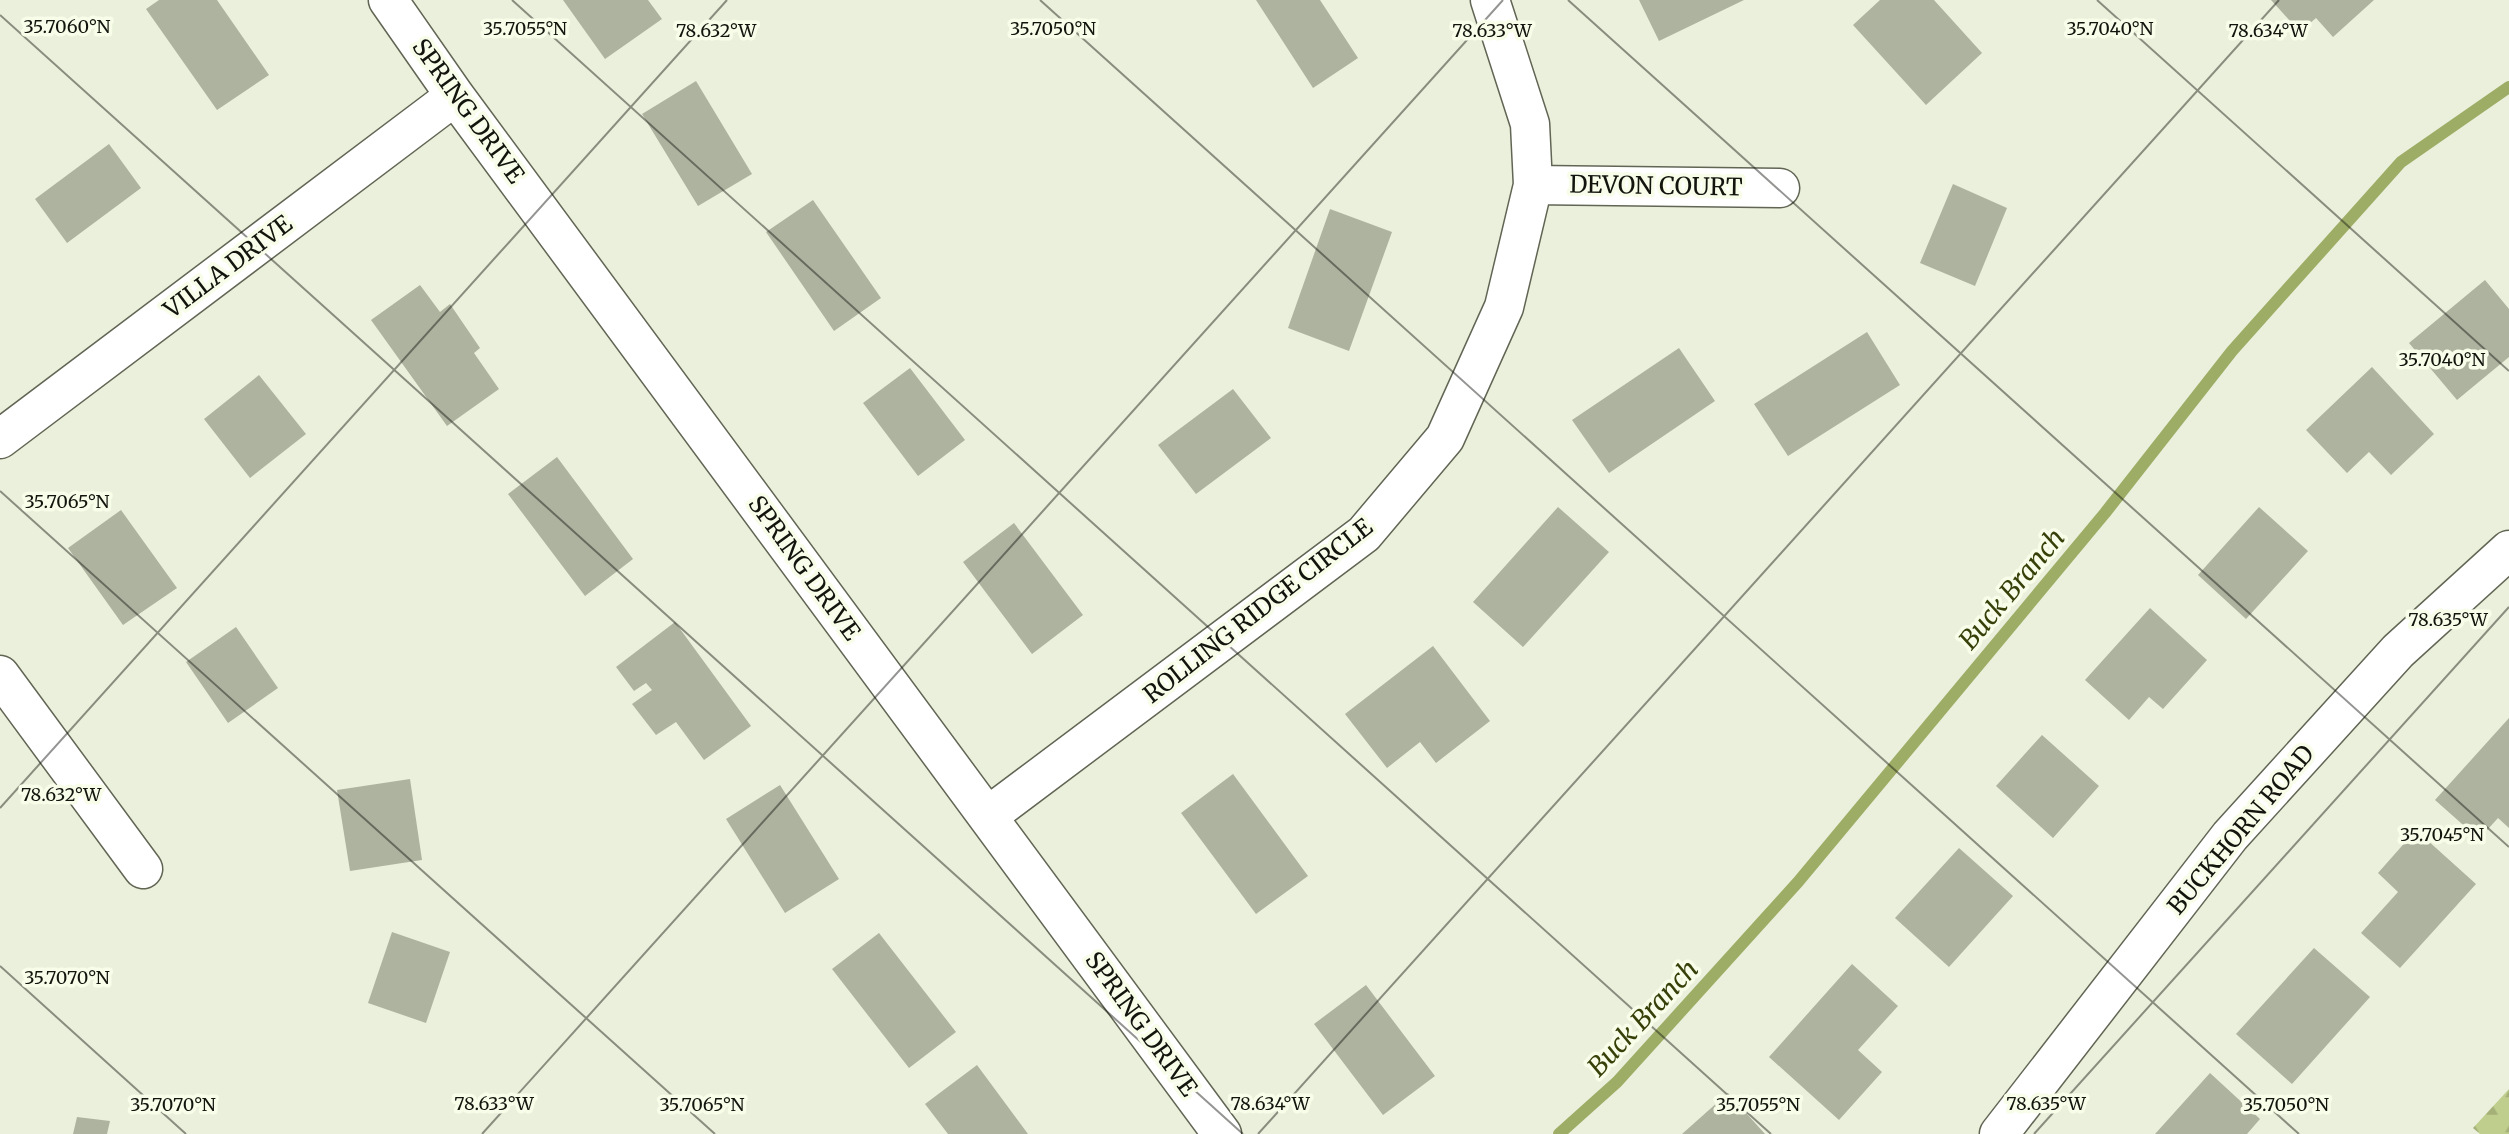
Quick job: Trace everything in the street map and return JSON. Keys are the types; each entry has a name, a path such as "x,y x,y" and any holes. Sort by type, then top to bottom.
{"street":[{"name":"SPRING DRIVE","path":"388,0 455,96 1222,1134"},
{"name":"ROLLING RIDGE CIRCLE","path":"988,816 1364,534 1445,438 1504,307 1533,185 1530,124 1490,0"},
{"name":"VILLA DRIVE","path":"0,439 455,96"},
{"name":"DEVON COURT","path":"1533,185 1780,188"},
{"name":"BUCKHORN ROAD","path":"1998,1134 2230,836 2398,651 2509,550"},
{"path":"0,675 143,869"}],"green space":[{"path":"2509,1089 2509,1134 2480,1134 2473,1128"}],"building":[{"path":"159,0 217,0 269,75 217,110 146,9"},
{"path":"563,0 648,0 662,19 605,59"},
{"path":"1256,0 1320,0 1358,58 1313,88"},
{"path":"1639,0 1744,0 1659,41"},
{"path":"1880,0 1934,0 1982,53 1926,105 1853,25"},
{"path":"2271,0 2374,0 2333,37 2316,18 2300,32"},
{"path":"696,81 752,174 698,206 642,114"},
{"path":"109,144 141,188 67,243 35,199"},
{"path":"1953,184 2007,208 1975,286 1920,263"},
{"path":"813,200 881,298 834,331 766,232"},
{"path":"1330,209 1392,232 1349,351 1288,328"},
{"path":"2485,280 2509,309 2509,357 2457,400 2409,343"},
{"path":"420,285 440,312 450,304 480,348 474,353 499,389 447,426 371,320"},
{"path":"1867,332 1900,385 1788,456 1754,404"},
{"path":"1679,348 1715,401 1609,473 1572,420"},
{"path":"2372,367 2434,434 2391,475 2369,452 2347,473 2306,430"},
{"path":"910,368 965,440 918,476 863,403"},
{"path":"259,375 306,434 250,478 204,419"},
{"path":"1233,389 1271,438 1196,494 1158,445"},
{"path":"557,457 633,559 585,596 508,494"},
{"path":"1558,507 1609,552 1523,647 1473,602"},
{"path":"2259,507 2308,551 2246,619 2198,575"},
{"path":"121,510 177,588 123,625 68,548"},
{"path":"1014,523 1083,615 1032,654 963,562"},
{"path":"2150,608 2207,660 2163,709 2149,697 2129,720 2085,680"},
{"path":"675,622 751,726 704,760 676,722 656,735 632,704 652,690 646,683 634,691 616,667"},
{"path":"236,627 278,688 228,723 186,662"},
{"path":"1433,646 1490,721 1436,763 1420,742 1387,768 1345,714"},
{"path":"2509,718 2509,828 2498,818 2479,839 2435,800"},
{"path":"2042,735 2099,786 2053,838 1996,786"},
{"path":"1233,774 1308,876 1256,914 1181,813"},
{"path":"410,779 422,860 350,871 337,790"},
{"path":"780,785 839,879 785,913 726,819"},
{"path":"2416,830 2476,884 2400,968 2361,933 2398,892 2378,873"},
{"path":"1959,848 2013,896 1949,967 1895,918"},
{"path":"392,932 450,952 426,1023 368,1003"},
{"path":"879,933 956,1032 909,1068 832,969"},
{"path":"2314,948 2370,997 2292,1084 2236,1034"},
{"path":"1852,964 1898,1006 1858,1050 1882,1072 1839,1120 1769,1057"},
{"path":"1366,985 1435,1076 1383,1115 1314,1024"},
{"path":"977,1065 1028,1134 948,1134 925,1104"},
{"path":"2210,1073 2260,1119 2247,1134 2155,1134"},
{"path":"1728,1093 1765,1134 1682,1134"},
{"path":"77,1117 110,1121 107,1134 73,1134"}],"waterway":[{"name":"Buck Branch","path":"1559,1134 1617,1082 1798,882 2105,513 2232,351 2401,162 2509,87"}]}
